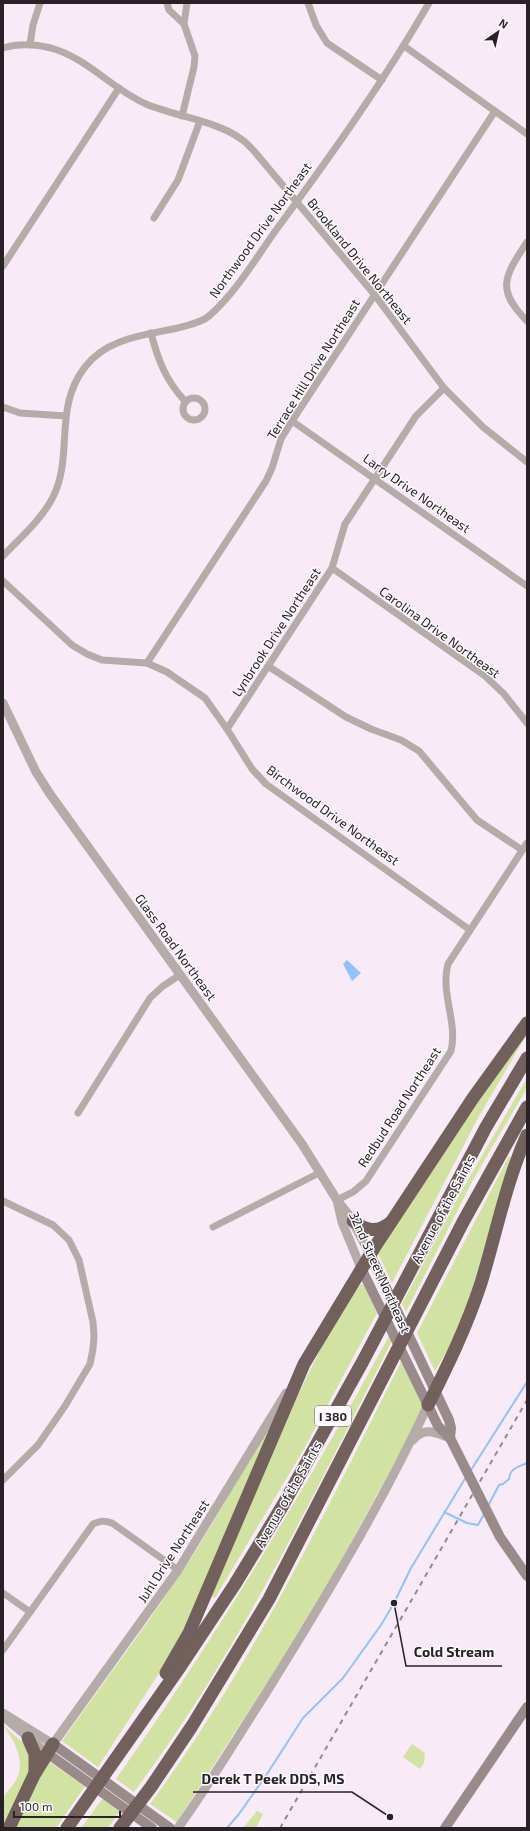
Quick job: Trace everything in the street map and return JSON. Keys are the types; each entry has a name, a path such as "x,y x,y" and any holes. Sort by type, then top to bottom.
{"highway":[{"path":"132,1735 188,1633 304,1364 361,1268 372,1260 391,1222 473,1098 527,1023"},
{"name":"Avenue of the Saints","path":"67,1828 116,1761 132,1735 235,1584 283,1505 363,1361 486,1127 527,1058"},
{"name":"Avenue of the Saints","path":"120,1828 151,1786 218,1685 269,1599 496,1159 527,1107"},
{"path":"428,1405 457,1347 473,1306 513,1171 527,1135"},
{"path":"353,1221 365,1229 374,1231 391,1222"},
{"path":"28,1738 35,1754 36,1761 34,1775"},
{"path":"9,1828 34,1775 50,1749"}],"main road":[{"name":"32nd Street Northeast","path":"372,1260 449,1420 451,1428 450,1438"},
{"name":"32nd Street Northeast","path":"361,1268 441,1431 450,1438 492,1523 507,1549 527,1576"},
{"path":"445,1828 527,1707"},
{"path":"50,1749 152,1828"},
{"path":"50,1749 170,1828"}],"street":[{"path":"30,44 33,25 40,3"},
{"path":"167,3 169,10 184,24"},
{"path":"182,116 194,68 195,56 184,24 187,3"},
{"path":"308,3 316,25 327,44 382,80"},
{"name":"Northwood Drive Northeast","path":"3,556 42,513 53,497 59,481 68,400 78,377 101,350 120,341 188,325 207,318 224,302 297,202 382,80 404,46 428,3"},
{"name":"Brookland Drive Northeast","path":"3,48 30,44 52,48 70,55 146,104 200,121 227,131 241,139 254,151 374,294 444,388 483,427 527,462"},
{"path":"404,46 527,134"},
{"path":"3,266 119,88"},
{"name":"Terrace Hill Drive Northeast","path":"147,663 266,481 272,468 281,439 292,421 495,111"},
{"path":"154,218 178,180 200,121"},
{"path":"527,242 513,263 506,286 513,307 527,321"},
{"path":"151,333 156,354 164,374 176,391 186,401"},
{"name":"Lynbrook Drive Northeast","path":"227,729 332,568 345,524 416,416 444,388"},
{"path":"3,407 20,413 66,416"},
{"name":"Larry Drive Northeast","path":"292,421 527,586"},
{"name":"Carolina Drive Northeast","path":"332,568 485,676 504,694 527,723"},
{"name":"Birchwood Drive Northeast","path":"3,581 72,645 87,654 102,660 147,663 167,672 205,698 227,729 252,769 266,784 470,930"},
{"path":"268,666 346,717 401,740 419,750 477,820 522,850"},
{"name":"Glass Road Northeast","path":"3,703 36,772 321,1172 337,1200"},
{"name":"Redbud Road Northeast","path":"337,1200 353,1192 366,1181 451,1051 453,1042 445,976 448,964 527,843"},
{"path":"78,1113 150,998 163,986 180,975"},
{"path":"212,1227 321,1172"},
{"name":"32nd Street Northeast","path":"337,1200 353,1221 372,1260"},
{"name":"32nd Street Northeast","path":"337,1200 342,1222 361,1268"},
{"path":"3,1201 54,1225 69,1240 79,1260 93,1322 94,1336 90,1364 65,1406 38,1445 3,1480"},
{"name":"Juhl Drive Northeast","path":"50,1749 178,1570 304,1364"},
{"path":"178,1828 235,1742 316,1612 369,1520 408,1447 428,1405"},
{"path":"408,1447 419,1434 424,1432 431,1431 450,1438"},
{"path":"3,1650 93,1524 104,1520 112,1523 178,1570"},
{"path":"3,1593 30,1612"},
{"path":"3,1713 50,1749"},
{"path":"3,1716 28,1738 50,1749"}],"green space":[{"path":"524,1034 526,1036 478,1118 392,1283 377,1251"},
{"path":"527,1078 527,1088 473,1180 406,1312 402,1304 461,1192"},
{"path":"509,1156 513,1158 461,1327 435,1371 417,1333"},
{"path":"361,1284 364,1285 377,1313 304,1449 215,1598 211,1596 288,1416 336,1319 354,1291"},
{"path":"389,1336 392,1341 303,1515 241,1629 172,1739 134,1792 116,1779 189,1671 293,1506"},
{"path":"401,1362 424,1408 336,1570 274,1672 177,1822 150,1804 187,1752 254,1644 315,1532"},
{"path":"277,1417 195,1608 169,1658 98,1767 62,1741 193,1555"},
{"path":"3,1725 29,1748 30,1772 3,1828 3,1800 18,1775 20,1760 12,1738"},
{"path":"412,1744 425,1753 424,1763 420,1769 403,1757"},
{"path":"48,1761 85,1786 56,1828 13,1828"},
{"path":"103,1798 120,1811 108,1828 81,1828"},
{"path":"257,1811 263,1814 256,1828 243,1828"}],"water":[{"path":"347,960 361,973 352,981 343,964"}],"waterway":[{"path":"471,1470 527,1382"},
{"path":"488,1506 499,1485 503,1484 509,1479 513,1470 527,1463"},
{"path":"227,1828 239,1814 267,1774 303,1718 343,1678 381,1625 394,1603 411,1568 466,1477"},
{"path":"444,1512 467,1523 478,1525 484,1514"}],"railway":[{"path":"280,1828 527,1400"}],"place":[{"name":"Cold Stream","path":"394,1603"},
{"name":"Derek T Peek DDS, MS","path":"390,1817"}]}
